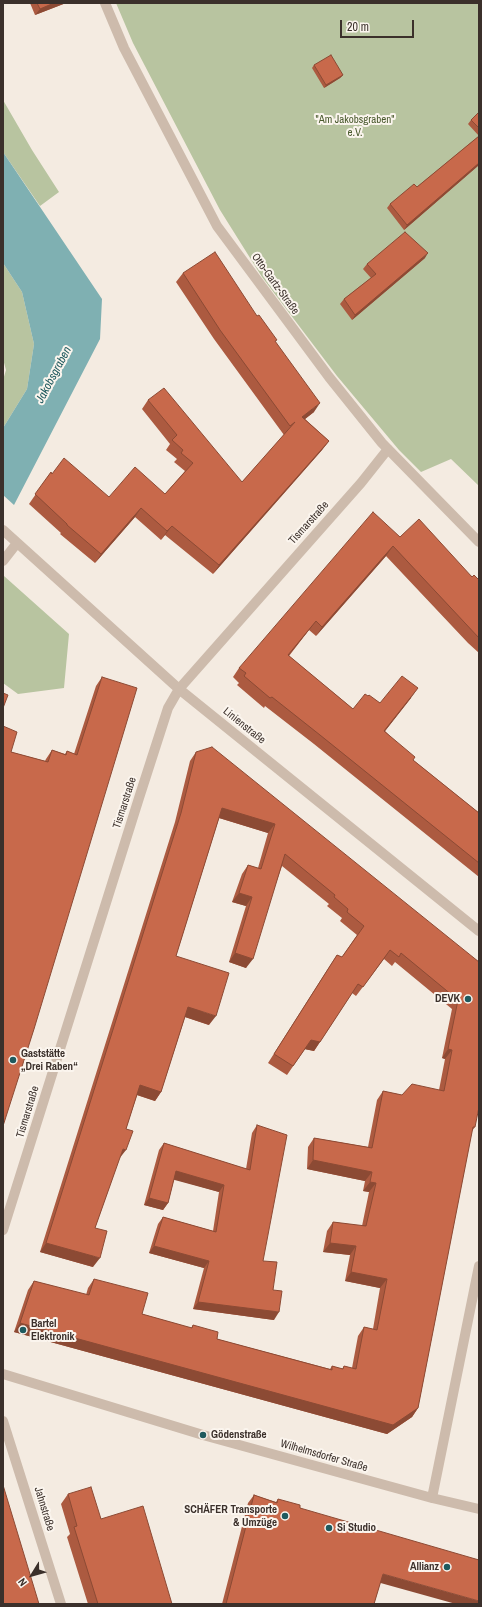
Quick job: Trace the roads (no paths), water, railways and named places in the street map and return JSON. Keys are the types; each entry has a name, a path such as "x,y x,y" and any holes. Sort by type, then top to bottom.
{"street":[{"name":"Otto-Gartz-Straße","path":"105,3 124,48 217,226 329,377 388,449 479,542"},
{"name":"Tismarstraße","path":"3,1230 138,798 168,708 178,689 361,483 388,449"},
{"name":"Linienstraße","path":"6,532 178,689 479,931"},
{"path":"3,561 17,543"},
{"path":"432,1498 479,1266"},
{"name":"Wilhelmsdorfer Straße","path":"3,1374 202,1435 432,1498 479,1509"},
{"name":"Jahnstraße","path":"3,1421 61,1604"}],"water":[{"name":"Jakobsgraben","path":"3,152 102,299 100,339 14,505 3,495 3,428 27,389 34,344 22,292 3,263"}],"place":[{"name":"DEVK","path":"468,999"},
{"name":"Gaststätte „Drei Raben“","path":"13,1060"},
{"name":"Bartel Elektronik","path":"23,1330"},
{"name":"Gödenstraße","path":"203,1435"},
{"name":"SCHÄFER Transporte & Umzüge","path":"285,1516"},
{"name":"Si Studio","path":"329,1528"},
{"name":"Allianz","path":"447,1567"}],"park label":[{"name":"\"Am Jakobsgraben\" e.V.","path":"355,126"}]}
